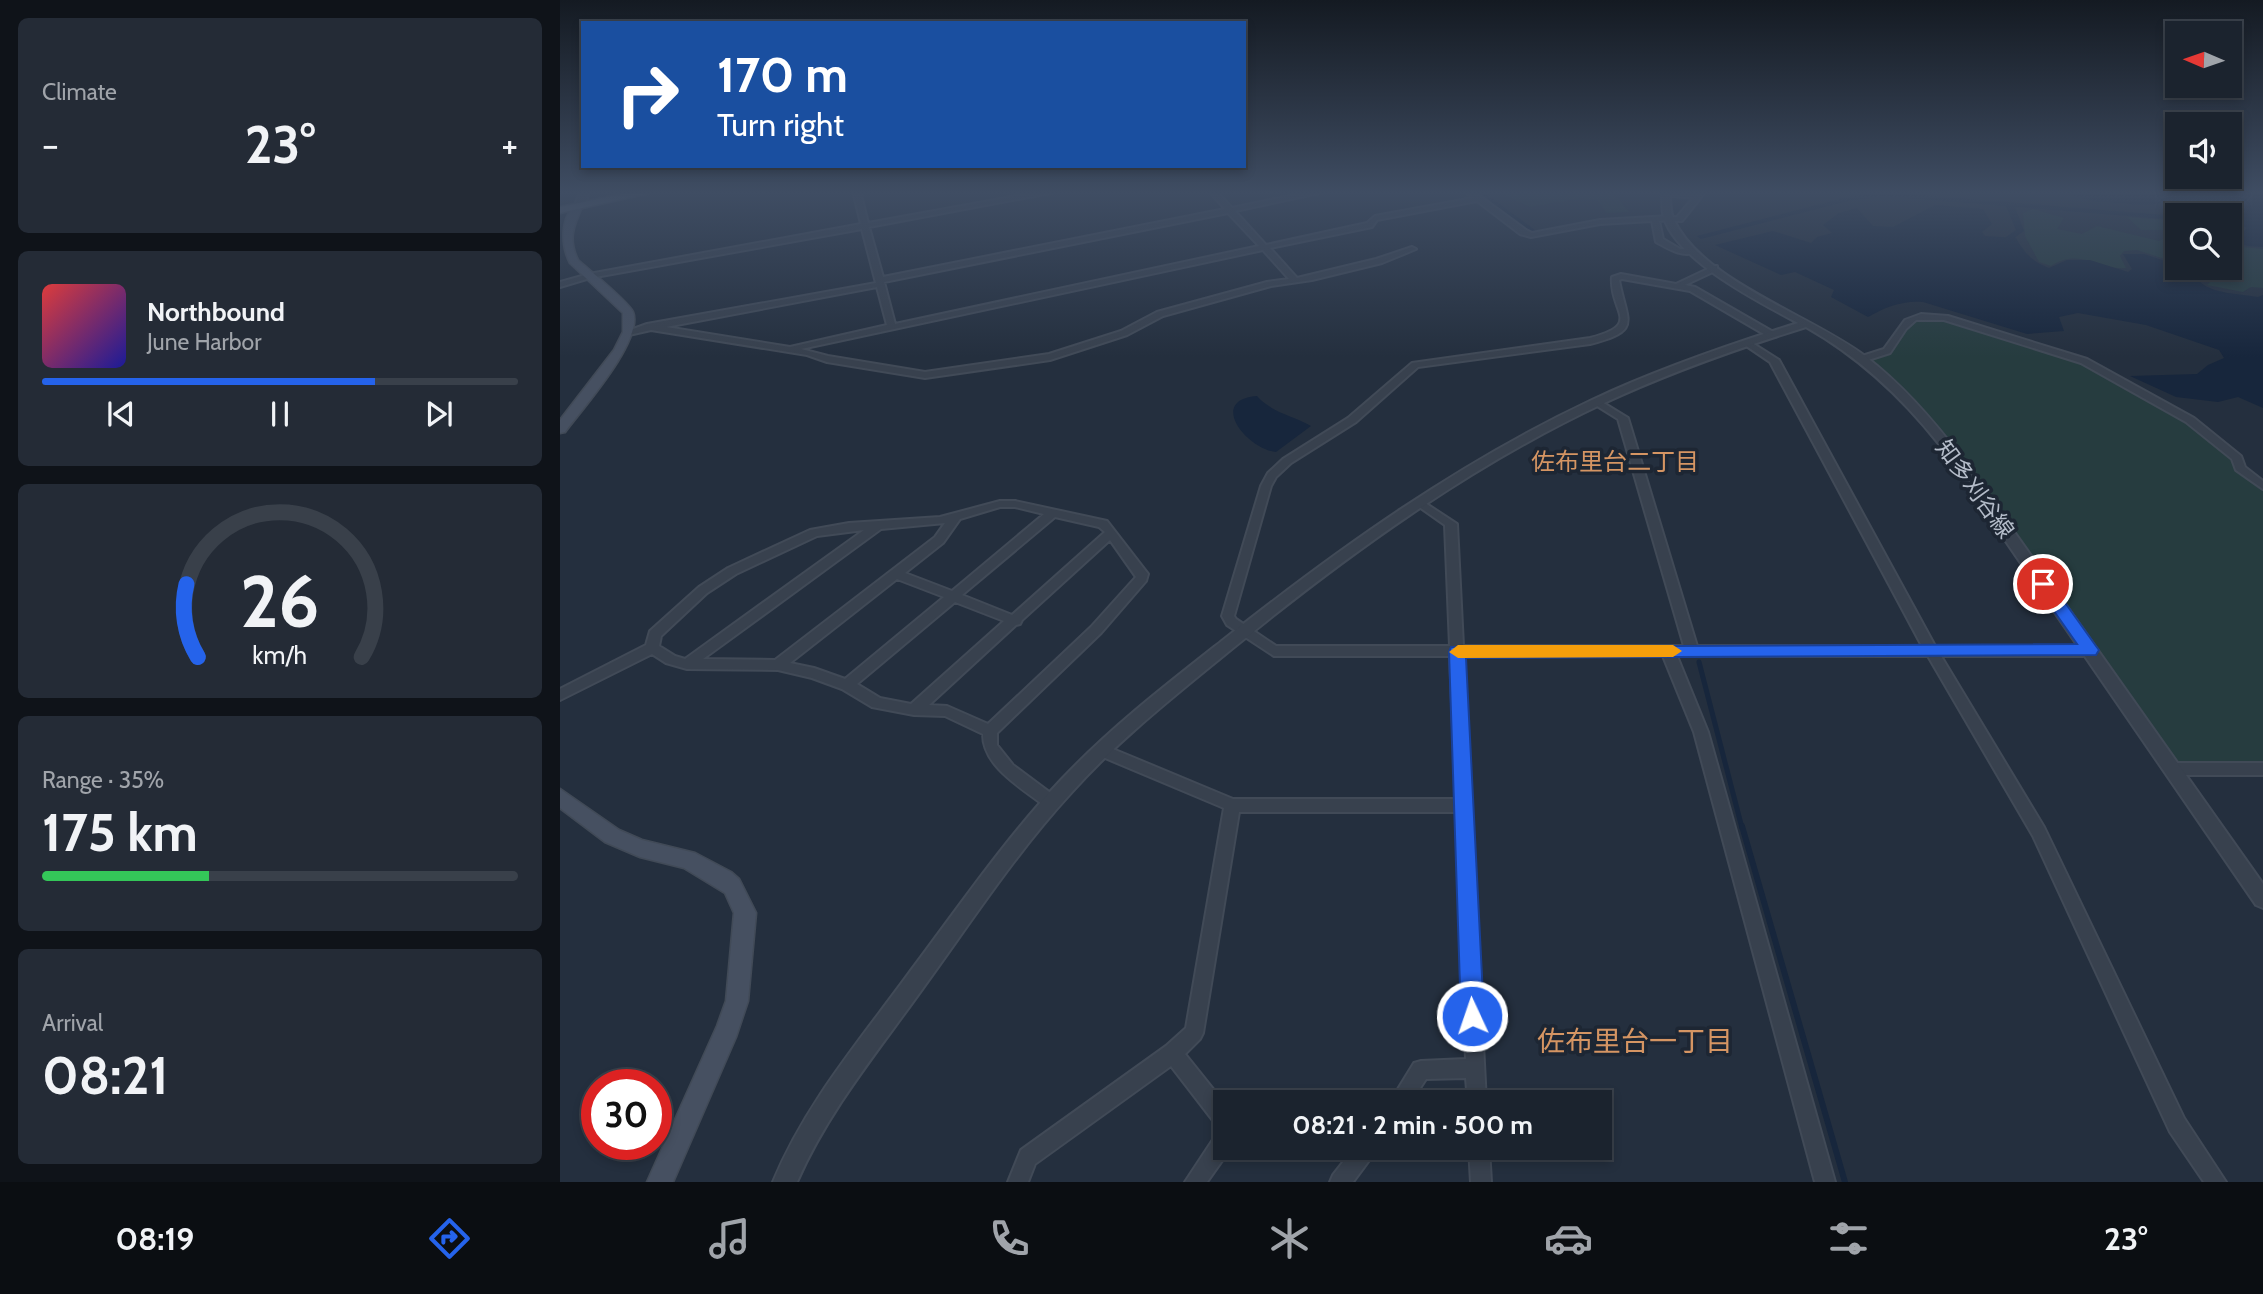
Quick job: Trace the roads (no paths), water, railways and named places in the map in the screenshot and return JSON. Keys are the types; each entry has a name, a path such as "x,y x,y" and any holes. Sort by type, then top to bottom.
{"main road":[{"path":"560,429 619,351 629,332 628,312 574,261 568,246"},
{"path":"560,797 612,836 640,848 688,860 724,879 732,886 745,913 737,1001 729,1029 660,1182"}],"street":[{"path":"560,285 589,276 754,246"},
{"path":"871,246 892,328"},
{"path":"629,332 1057,246"},
{"path":"787,349 1269,246"},
{"path":"1670,246 1678,251 1693,252"},
{"name":"知多刈谷線","path":"1687,246 1714,268 1862,359 1899,391 1934,430 2263,899"},
{"path":"1265,247 1295,280"},
{"path":"647,327 787,349 887,370 939,375 1064,354 1124,333 1160,314 1379,261 1412,249"},
{"path":"1678,285 1714,268"},
{"path":"1772,335 1709,296 1678,285 1630,276 1615,279 1625,320 1618,332 1602,339 1415,365 1352,420 1287,461 1272,475 1265,486 1228,616 1231,622 1273,651 2090,650"},
{"path":"1862,359 1887,351 1903,323 1929,316 1945,318 2084,361 2175,410 2237,458 2240,468 2263,486"},
{"path":"785,1182 826,1105 1004,858 1051,802 1163,697 1242,632 1376,530 1466,472 1597,402 1676,368 1807,323"},
{"path":"1746,343 1774,360 1931,650 2039,832 2177,1125 2216,1182"},
{"path":"1597,402 1623,418 1692,650"},
{"path":"1419,502 1451,524 1476,1090"},
{"path":"652,648 655,634 703,590 732,571 814,533 849,527 940,521 1000,504 1015,504 1103,524 1133,567 1142,574 1142,578 1096,630 990,731 990,747 1008,769 1051,802"},
{"path":"847,685 1053,513"},
{"path":"778,665 939,540 956,516"},
{"path":"687,664 877,526"},
{"path":"914,710 1111,533"},
{"path":"896,574 955,594 1016,621"},
{"path":"652,648 671,660 687,664 778,665 814,673 847,685 877,703 914,710 947,712 990,731"},
{"path":"560,695 652,648"},
{"path":"1668,651 1701,732 1825,1182"},
{"path":"1103,751 1232,805 1462,806"},
{"path":"2172,769 2263,769"},
{"path":"1018,1182 1028,1157 1173,1053 1194,1033 1232,805"},
{"path":"1173,1053 1213,1105"},
{"path":"1408,1090 1421,1070 1475,1068"},
{"path":"1195,1182 1213,1156"},
{"path":"1340,1182 1357,1160"},
{"path":"1480,1160 1481,1182"}],"water":[{"path":"1718,246 2021,246 2030,257 2049,268 2067,260 2090,260 2128,272 2132,269 2123,254 2144,254 2165,261 2165,280 2205,280 2200,282 2212,289 2258,297 2263,295 2263,408 2238,397 2218,402 2176,397 2130,376 2197,374 2208,365 2224,358 2219,350 2146,325 2078,313 2059,317 2064,331 2027,334 1923,302 1895,305 1868,317 1831,297 1834,290 1795,272 1781,275"},
{"path":"1257,396 1276,410 1311,426 1276,452 1254,443 1244,434 1233,415 1235,406 1242,399"}],"waterway":[{"path":"1699,662 1742,828"},
{"path":"1742,826 1845,1182"}],"district":[{"name":"佐布里台二丁目","path":"1615,462"},
{"name":"佐布里台一丁目","path":"1635,1041"}]}
